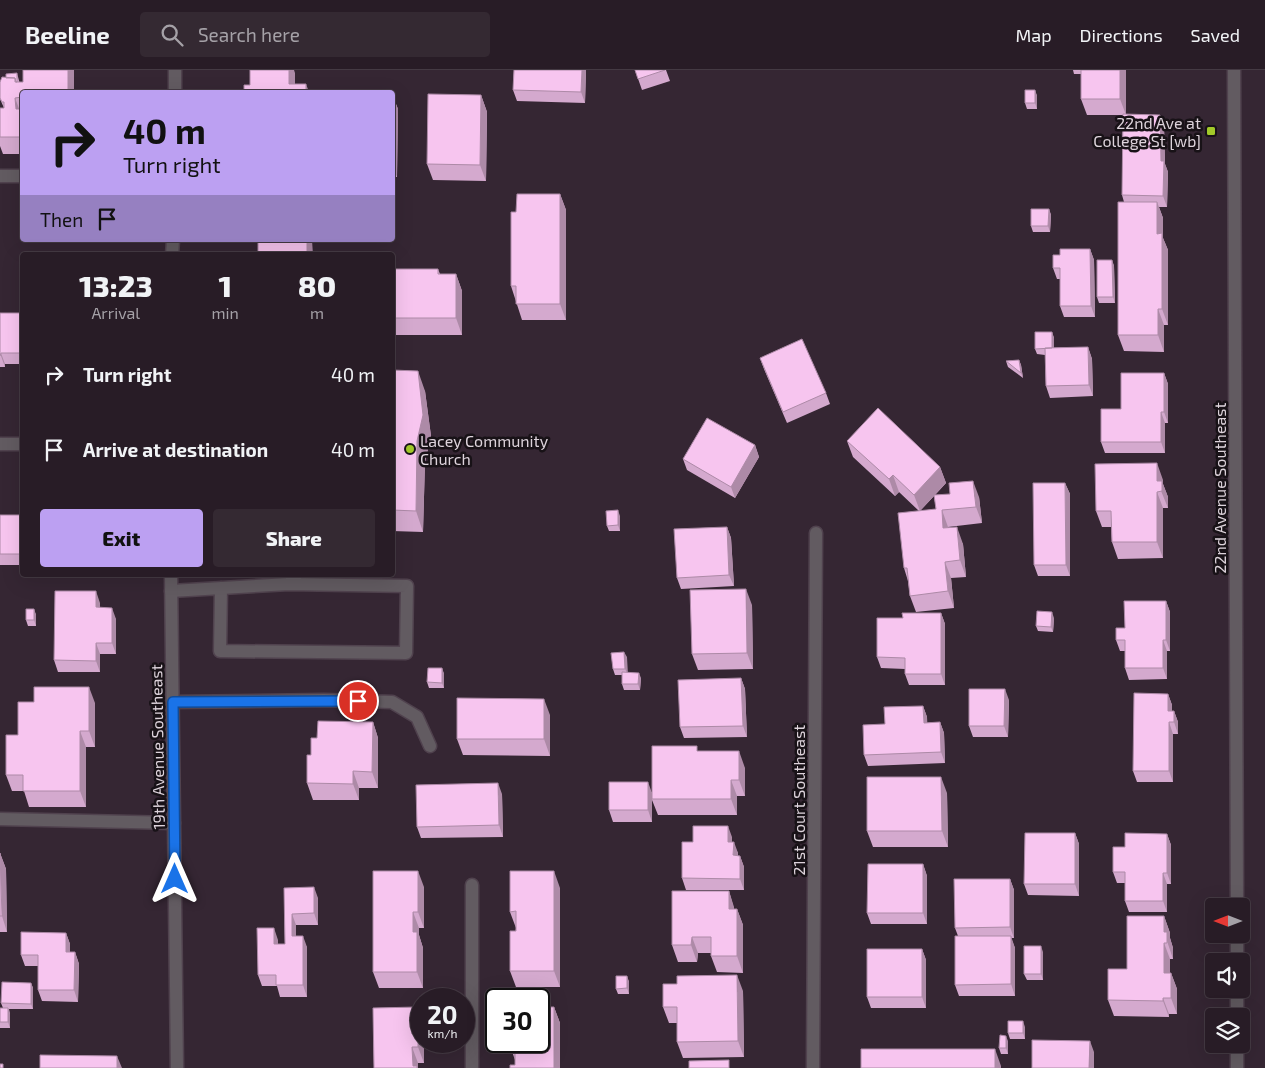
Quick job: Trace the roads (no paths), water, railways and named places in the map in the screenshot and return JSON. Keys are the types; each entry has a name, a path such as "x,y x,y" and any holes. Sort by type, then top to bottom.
{"street":[{"path":"175,70 175,90"},
{"name":"22nd Avenue Southeast","path":"1234,70 1237,898"},
{"path":"0,176 20,176"},
{"path":"0,444 20,444"},
{"name":"21st Court Southeast","path":"813,1068 816,533"},
{"name":"19th Avenue Southeast","path":"171,577 177,1068"},
{"path":"172,591 293,580 407,586 406,654 220,651 220,588"},
{"path":"173,702 324,700 392,702 417,717 430,746"},
{"path":"0,819 174,823"},
{"path":"472,885 472,1068"},
{"path":"1237,1053 1237,1068"}],"place":[{"name":"22nd Ave at College St [wb]","path":"1211,131"},
{"name":"Lacey Community Church","path":"410,449"}]}
